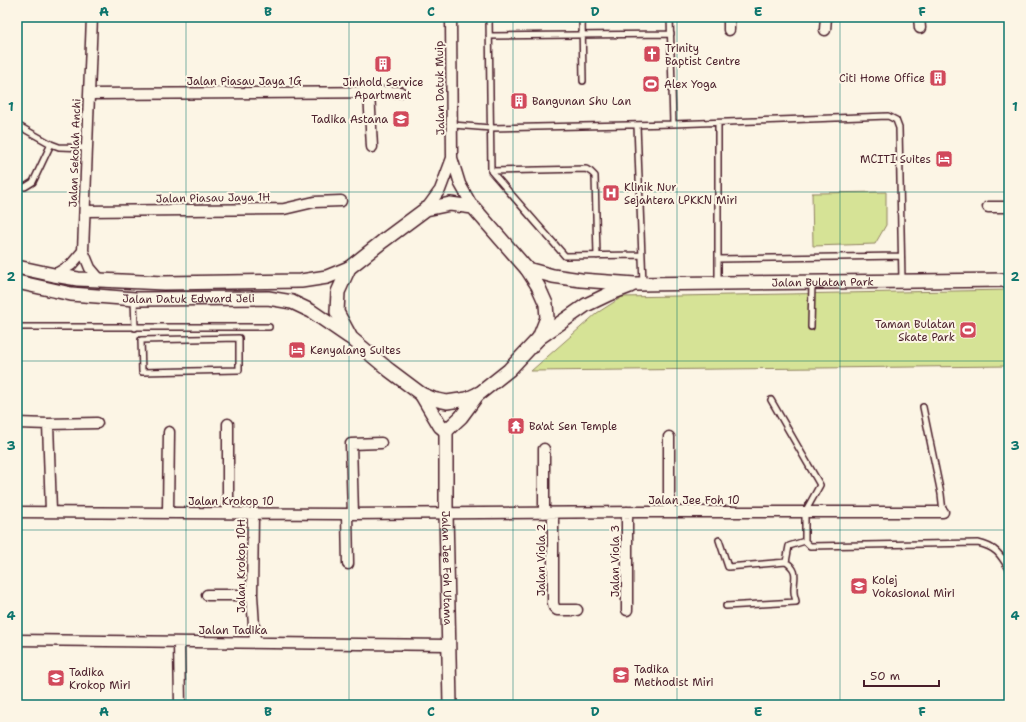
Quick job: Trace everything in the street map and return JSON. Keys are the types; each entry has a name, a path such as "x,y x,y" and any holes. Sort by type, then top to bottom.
{"street":[{"name":"Jalan Sekolah Anchi","path":"83,251 92,17"},
{"name":"Jalan Datuk Muip","path":"451,17 453,125 452,158"},
{"path":"729,17 729,30"},
{"path":"825,30 826,17"},
{"path":"919,17 920,28"},
{"path":"369,92 372,148"},
{"name":"Jalan Piasau Jaya 1G","path":"89,94 400,92"},
{"path":"452,158 460,184 473,207 527,269 538,286 546,304 547,318 538,338"},
{"path":"351,338 338,312 338,292 349,268 426,209 440,190 452,158"},
{"name":"Jalan Piasau Jaya 1H","path":"85,211 284,209 314,202 340,201"},
{"path":"426,209 450,204 473,207"},
{"path":"988,208 1009,207"},
{"path":"54,275 71,265 83,251 90,268 101,281"},
{"name":"Jalan Datuk Edward Jeli","path":"17,267 54,275 101,281 164,283 301,281 327,277 349,268"},
{"name":"Jalan Bulatan Park","path":"527,269 553,276 581,280 639,284 1009,280"},
{"name":"Jalan Datuk Edward Jeli","path":"17,282 72,294 134,299 268,298 292,302 311,311 351,338 389,370 421,394"},
{"path":"421,394 440,426 446,431 461,417 480,393 509,370 538,338 586,305 609,294 639,284"},
{"path":"421,394 433,399 447,402 467,399 480,393"},
{"path":"17,423 97,423"},
{"path":"48,424 51,511"},
{"path":"228,424 228,513"},
{"name":"Jalan Jee Foh Utama","path":"446,431 450,705"},
{"path":"168,512 169,432"},
{"path":"669,437 669,512"},
{"path":"348,564 351,444 381,443"},
{"path":"544,449 548,513"},
{"name":"Jalan Krokop 10","path":"17,512 51,511 350,514 446,513"},
{"name":"Jalan Viola 3","path":"627,512 627,610"},
{"name":"Jalan Jee Foh 10","path":"446,513 943,512"},
{"name":"Jalan Krokop 10H","path":"253,513 252,595 255,642"},
{"name":"Jalan Viola 2","path":"548,513 554,607 557,610 577,610"},
{"path":"207,596 252,595"},
{"name":"Jalan Tadika","path":"17,640 448,645"},
{"path":"179,642 180,705"}],"lane":[{"path":"489,17 491,171 565,256 641,255"},
{"path":"582,17 583,81"},
{"path":"670,17 673,124"},
{"path":"489,36 671,34"},
{"path":"453,125 491,128 637,125 888,116 896,120 899,128 902,282"},
{"path":"718,123 718,284"},
{"path":"17,125 59,147 87,148"},
{"path":"637,125 641,255 639,284"},
{"path":"17,186 25,187 33,182 51,144"},
{"path":"491,171 586,169 591,172 595,176 597,256"},
{"path":"718,259 901,256"},
{"path":"812,282 812,327"},
{"path":"134,299 135,328"},
{"path":"21,327 269,327"},
{"path":"239,338 239,370 142,372 141,340 239,338"},
{"path":"771,400 820,485 805,512 805,541 810,546 978,543 990,546 1001,555 1009,569"},
{"path":"923,407 941,494 943,512"},
{"path":"719,540 728,567 786,562 791,566 795,573 794,592 796,602 726,606"},
{"path":"786,562 789,546 805,541"},
{"path":"1003,559 1009,555"}],"green space":[{"path":"886,192 886,225 875,244 813,246 812,193"},
{"path":"1009,290 1009,366 531,371 597,313 622,297"}],"place":[{"name":"Trinity Baptist Centre","path":"652,54"},
{"name":"Jinhold Service Apartment","path":"383,64"},
{"name":"Citi Home Office","path":"938,78"},
{"name":"Alex Yoga","path":"651,84"},
{"name":"Bangunan Shu Lan","path":"519,101"},
{"name":"Tadika Astana","path":"401,119"},
{"name":"MCITI Suites","path":"944,159"},
{"name":"Klinik Nur Sejahtera LPKKN Miri","path":"611,193"},
{"name":"Taman Bulatan Skate Park","path":"968,330"},
{"name":"Kenyalang Suites","path":"297,350"},
{"name":"Ba'at Sen Temple","path":"516,426"},
{"name":"Kolej Vokasional Miri","path":"859,586"},
{"name":"Tadika Methodist Miri","path":"621,675"},
{"name":"Tadika Krokop Miri","path":"56,678"}]}
